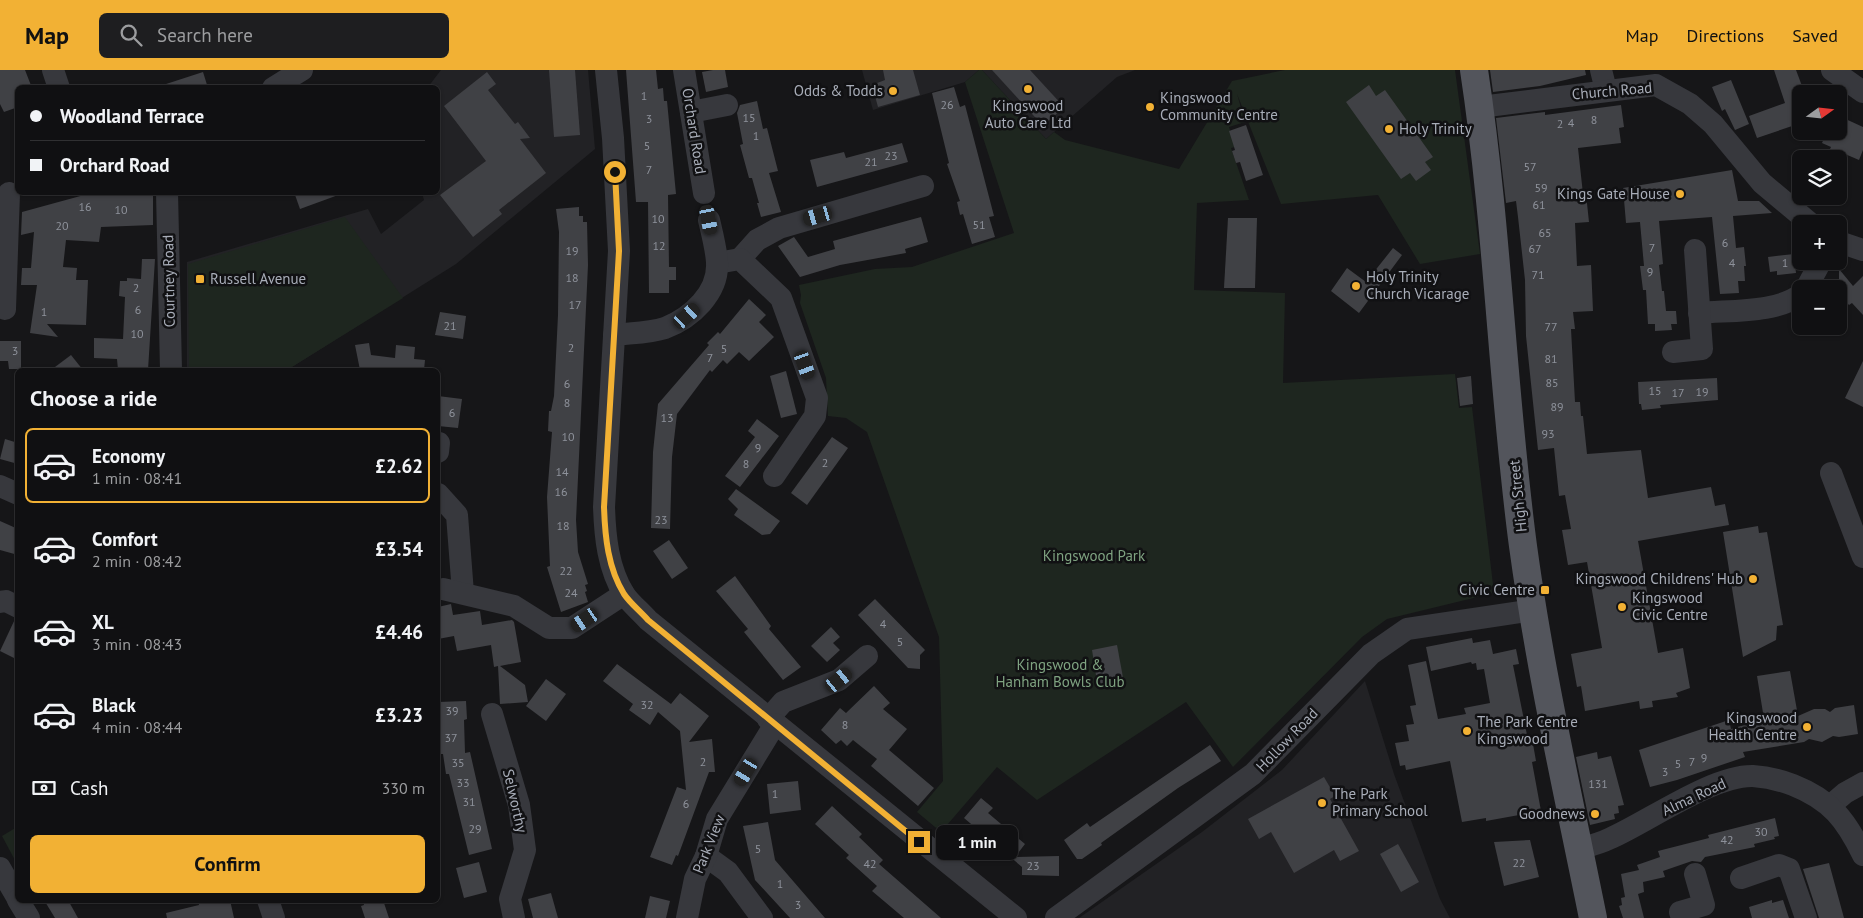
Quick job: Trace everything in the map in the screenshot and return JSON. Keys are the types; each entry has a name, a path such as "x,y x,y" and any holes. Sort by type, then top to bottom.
{"main road":[{"name":"High Street","path":"1474,70 1480,106 1523,544 1533,610 1593,918"}],"street":[{"path":"53,70 58,85"},
{"path":"278,85 302,70"},
{"path":"606,70 613,138 619,251 604,507 605,535 611,564 624,594 648,620 1016,918"},
{"name":"Orchard Road","path":"684,70 704,193"},
{"path":"1832,70 1863,92"},
{"name":"Church Road","path":"1480,106 1549,98 1604,80 1656,85 1690,104 1713,124 1762,183 1800,215"},
{"path":"691,112 727,105"},
{"path":"717,263 740,259 757,240 778,228 923,186"},
{"path":"5,309 9,192"},
{"name":"Courtney Road","path":"167,195 171,368"},
{"path":"614,335 664,328 687,316 703,302 713,285 717,263 709,220"},
{"path":"1847,245 1863,250"},
{"path":"1673,352 1702,349 1695,250"},
{"path":"740,259 781,298 817,398 815,416 774,476"},
{"path":"1700,313 1773,307 1792,301"},
{"path":"1831,473 1863,557"},
{"path":"0,486 15,493"},
{"path":"440,496 457,515 453,591 514,606 550,628 572,628 624,594"},
{"path":"0,602 6,601 15,605"},
{"name":"Hollow Road","path":"1056,918 1253,774 1371,654 1407,629 1533,610"},
{"name":"Park View","path":"687,918 695,879 706,856 717,819 783,702 839,680 867,656"},
{"name":"Selworthy","path":"492,714 519,805 525,850 510,900 514,918"},
{"name":"Alma Road","path":"1579,849 1609,840 1719,783 1751,776 1777,779 1803,789 1832,805"},
{"path":"1863,783 1845,793 1832,805 1854,836 1863,856"},
{"path":"706,856 728,872 762,918"},
{"path":"1741,878 1780,865 1789,869 1806,918"},
{"path":"0,868 15,894"},
{"path":"1682,918 1680,912 1704,905 1696,874"},
{"path":"20,903 29,918"},
{"path":"269,903 274,918"}],"shaded area":[{"path":"441,70 588,70 595,149 456,264 290,368 187,368 187,262 368,209 381,234 424,200 423,195 440,195 440,85 430,85"},
{"path":"862,70 979,70 965,82 873,110"},
{"path":"982,70 1135,70 1117,77 1046,139"},
{"name":"The Park Primary School","path":"1365,681 1394,774 1440,899 1450,918 1079,918 1202,832 1282,770"}],"green space":[{"name":"Kingswood Park","path":"979,70 982,70 1046,139 1054,132 1065,140 1179,169 1232,81 1285,70 1455,70 1480,254 1420,264 1378,195 1281,204 1237,94 1245,122 1229,127 1235,147 1231,148 1249,200 1197,203 1194,290 1285,293 1283,383 1455,374 1459,408 1472,407 1494,593 1387,619 1362,637 1233,767 1186,702 1037,800 997,767 941,832 917,812 943,781 939,637 867,432 846,418 828,416 826,378 800,303 799,285 875,269 912,267 1014,233 965,82"},
{"path":"345,217 403,298 290,368 189,368 188,264"},
{"path":"15,828 15,860 2,836"}],"building":[{"path":"0,70 25,70 31,85 15,85 15,108 4,112 0,104"},
{"path":"549,70 575,70 580,135 554,137"},
{"path":"626,70 656,70 658,89 663,88 664,101 667,101 676,194 668,195 669,267 676,267 676,280 669,280 669,293 649,293 648,202 636,202"},
{"path":"725,70 728,87 706,92 702,72"},
{"name":"Odds & Todds","path":"883,70 913,70 920,95 878,107 872,85 885,80"},
{"name":"Kingswood Auto Care Ltd","path":"992,70 1030,70 1064,107 1043,126"},
{"path":"1490,70 1585,70 1586,75 1540,86 1493,92"},
{"path":"1774,70 1796,70 1802,85 1792,85 1792,126 1757,138 1749,116 1785,103"},
{"path":"203,72 207,85 163,85"},
{"path":"487,72 496,84 488,90 515,124 518,122 530,138 520,139 546,173 499,210 502,214 473,237 440,195 486,161 444,106"},
{"path":"1731,80 1749,124 1735,130 1725,109 1722,111 1712,87"},
{"name":"Holy Trinity","path":"1369,85 1376,96 1385,90 1433,157 1425,162 1431,170 1416,181 1410,173 1401,179 1346,102"},
{"path":"954,87 960,107 965,105 994,216 989,217 995,237 972,244 963,214 960,215 957,202 960,201 947,164 949,163 932,93"},
{"path":"757,101 763,129 767,128 778,171 769,173 781,212 761,217 752,178 749,178 740,145 743,144 737,113 740,105"},
{"path":"1621,105 1624,127 1619,128 1621,143 1578,148 1583,194 1586,194 1589,222 1575,223 1577,266 1591,265 1593,311 1573,312 1575,329 1571,329 1575,402 1580,402 1587,454 1641,450 1648,498 1711,487 1715,506 1725,504 1729,525 1638,541 1658,653 1683,648 1690,688 1676,693 1678,697 1652,701 1653,707 1640,709 1639,701 1585,711 1581,686 1577,687 1571,654 1602,648 1587,562 1568,565 1562,530 1571,529 1565,495 1559,496 1554,448 1538,450 1526,336 1525,280 1516,201 1506,203 1496,118 1545,112 1545,115"},
{"path":"1848,120 1863,127 1863,150 1859,160 1847,155 1847,150 1830,150 1831,147 1822,143 1823,140 1848,140"},
{"path":"1246,125 1263,175 1246,181 1240,162 1236,163 1232,151 1235,150 1229,131"},
{"path":"902,143 908,162 817,187 810,160 844,152 846,158"},
{"path":"1732,170 1738,201 1759,201 1772,213 1733,216 1736,248 1744,247 1745,281 1738,281 1739,293 1720,294 1712,217 1659,221 1663,264 1659,265 1662,291 1664,291 1666,311 1676,311 1677,324 1671,324 1672,330 1655,331 1655,324 1648,324 1646,290 1643,290 1640,266 1644,266 1640,222 1626,223 1623,188"},
{"path":"84,195 153,195 153,225 101,227 99,242 66,240 63,267 77,268 76,280 88,280 86,325 47,324 58,337 30,333 37,285 21,285 22,268 31,268 34,232 21,235 22,212"},
{"path":"295,195 338,195 300,209"},
{"path":"579,207 579,216 583,216 583,222 587,222 588,265 576,520 578,552 588,584 585,585 587,591 585,592 588,602 561,612 547,567 550,566 547,497 552,432 548,431 549,411 551,411 554,396 558,315 559,232 556,209"},
{"path":"921,217 928,242 905,249 906,253 840,265 800,277 778,246 794,237 808,257 835,249 833,241"},
{"path":"1228,218 1257,218 1255,288 1224,288"},
{"name":"Holy Trinity Church Vicarage","path":"1393,248 1402,255 1359,313 1331,291 1347,268 1366,282"},
{"path":"1792,254 1792,270 1796,270 1796,273 1777,275 1777,271 1770,272 1768,257"},
{"path":"142,259 155,259 148,368 118,368 117,359 94,358 94,338 123,339 125,297 119,296 120,281 127,281 127,278 141,279"},
{"path":"1839,270 1853,286 1863,276 1863,315 1852,303 1849,305 1847,303 1847,280 1839,280"},
{"path":"749,299 766,315 759,322 774,337 749,361 739,352 727,364 723,360 712,372 710,370 677,414 672,457 670,529 651,528 653,452 658,404 709,345 707,343 718,332 720,334"},
{"path":"440,312 466,316 463,339 435,335"},
{"path":"0,341 21,341 21,368 9,369 8,361 0,361"},
{"path":"369,343 371,355 395,358 396,345 415,347 414,359 425,360 424,368 360,368 355,345"},
{"path":"71,355 81,368 54,368"},
{"path":"1863,361 1863,407 1845,398"},
{"path":"786,371 797,414 781,418 770,376"},
{"path":"1471,376 1473,404 1460,406 1457,378"},
{"path":"1717,378 1718,400 1660,405 1661,408 1642,410 1641,404 1639,404 1638,382"},
{"path":"440,396 462,399 458,428 440,426"},
{"path":"757,419 779,436 740,487 725,476 755,437 748,431"},
{"path":"832,437 848,448 807,505 791,493"},
{"path":"5,439 15,442 15,463 0,459"},
{"path":"736,489 780,521 770,534 762,535 734,515 738,509 728,499"},
{"path":"0,521 15,528 15,554 0,550"},
{"name":"Kingswood Childrens' Hub","path":"1758,526 1759,533 1767,532 1783,625 1777,626 1776,640 1743,657 1723,532"},
{"path":"669,540 688,568 672,579 653,551"},
{"path":"735,576 771,626 769,629 801,667 783,680 744,632 748,629 716,591"},
{"path":"875,599 925,650 920,655 920,669 908,668 858,615"},
{"path":"451,604 453,615 480,611 482,625 512,620 514,622 521,662 500,666 525,685 528,702 500,704 498,666 494,667 491,645 457,651 454,636 440,639 440,607"},
{"path":"15,619 15,658 0,651"},
{"path":"831,627 840,637 833,643 840,650 827,662 811,646"},
{"name":"The Park Centre Kingswood","path":"1472,638 1473,643 1490,640 1493,654 1516,649 1519,664 1513,665 1529,745 1533,744 1536,761 1532,762 1541,811 1486,821 1486,818 1462,822 1450,761 1406,770 1405,765 1400,766 1395,743 1409,741 1406,725 1414,724 1410,706 1416,705 1408,665 1426,661 1438,719 1466,714 1464,708 1490,703 1484,669 1477,670 1476,663 1472,664 1471,662 1431,671 1426,647"},
{"path":"1117,645 1124,683 1098,688 1092,650"},
{"path":"617,664 671,704 680,693 709,716 689,742 712,739 715,772 709,772 678,856 676,855 672,865 650,857 677,787 686,790 680,731 658,712 650,725 629,710 633,704 603,681"},
{"path":"1790,671 1798,716 1814,709 1825,709 1830,712 1835,708 1854,705 1858,734 1833,736 1822,742 1809,739 1804,742 1743,752 1745,757 1650,787 1639,750 1729,720 1731,729 1764,719 1757,676"},
{"path":"546,679 566,694 546,721 526,706"},
{"path":"874,686 890,703 883,709 907,729 889,750 934,788 918,806 871,766 877,759 853,740 847,746 841,740 836,744 821,730 840,708 846,713"},
{"path":"466,701 467,719 464,720 465,753 470,752 492,849 469,855 449,774 446,774 443,754 440,754 440,702"},
{"path":"1210,745 1221,761 1178,788 1101,843 1102,845 1082,859 1077,859 1064,840 1087,823 1090,827"},
{"path":"1597,752 1598,759 1611,756 1624,805 1618,806 1619,813 1614,814 1615,819 1590,825 1576,757"},
{"path":"1324,777 1335,796 1330,799 1359,851 1340,861 1334,850 1294,873 1271,832 1259,839 1248,819"},
{"path":"798,781 801,810 770,814 767,784"},
{"path":"981,798 993,808 988,813 1025,844 1015,857 1059,856 1059,876 1022,875 1022,867 964,818"},
{"path":"832,806 862,834 859,837 883,860 879,864 941,918 904,918 872,891 877,886 846,858 849,855 815,824"},
{"path":"1775,818 1779,836 1774,837 1775,839 1754,844 1755,847 1705,857 1701,862 1692,861 1663,871 1665,877 1643,882 1644,892 1638,894 1644,918 1623,918 1619,906 1622,905 1621,898 1625,897 1621,874 1639,870 1637,865 1660,857 1658,851 1709,838 1708,835"},
{"path":"768,822 775,860 825,918 790,918 755,880 743,826"},
{"path":"1530,840 1539,877 1504,886 1494,842"},
{"path":"1398,844 1419,882 1401,892 1380,854"},
{"path":"479,862 487,892 464,898 456,868"},
{"path":"1829,863 1844,918 1819,918 1803,869"},
{"path":"551,893 558,918 533,918 528,899"},
{"path":"650,896 670,901 666,918 645,918"},
{"path":"1772,900 1772,903 1783,900 1789,918 1752,918 1749,907"},
{"path":"46,903 70,903 78,918 55,918"},
{"path":"199,903 231,903 234,918 167,918 166,913 199,905"},
{"path":"364,903 384,903 389,918 365,918 361,906 364,905"}],"place":[{"name":"Kingswood Auto Care Ltd","path":"1028,89"},
{"name":"Odds & Todds","path":"893,91"},
{"name":"Kingswood Community Centre","path":"1150,107"},
{"name":"Holy Trinity","path":"1389,129"},
{"name":"Kings Gate House","path":"1680,194"},
{"name":"Russell Avenue","path":"200,279"},
{"name":"Holy Trinity Church Vicarage","path":"1356,286"},
{"name":"Kingswood Childrens' Hub","path":"1753,579"},
{"name":"Civic Centre","path":"1545,590"},
{"name":"Kingswood Civic Centre","path":"1622,607"},
{"name":"Kingswood Health Centre","path":"1807,727"},
{"name":"The Park Centre Kingswood","path":"1467,731"},
{"name":"The Park Primary School","path":"1322,803"},
{"name":"Goodnews","path":"1595,814"}],"route":[{"path":"615,172 619,251 604,507 605,535 611,564 624,594 648,620 919,842"}],"park label":[{"name":"Kingswood & Hanham Bowls Club","path":"1060,674"}]}
